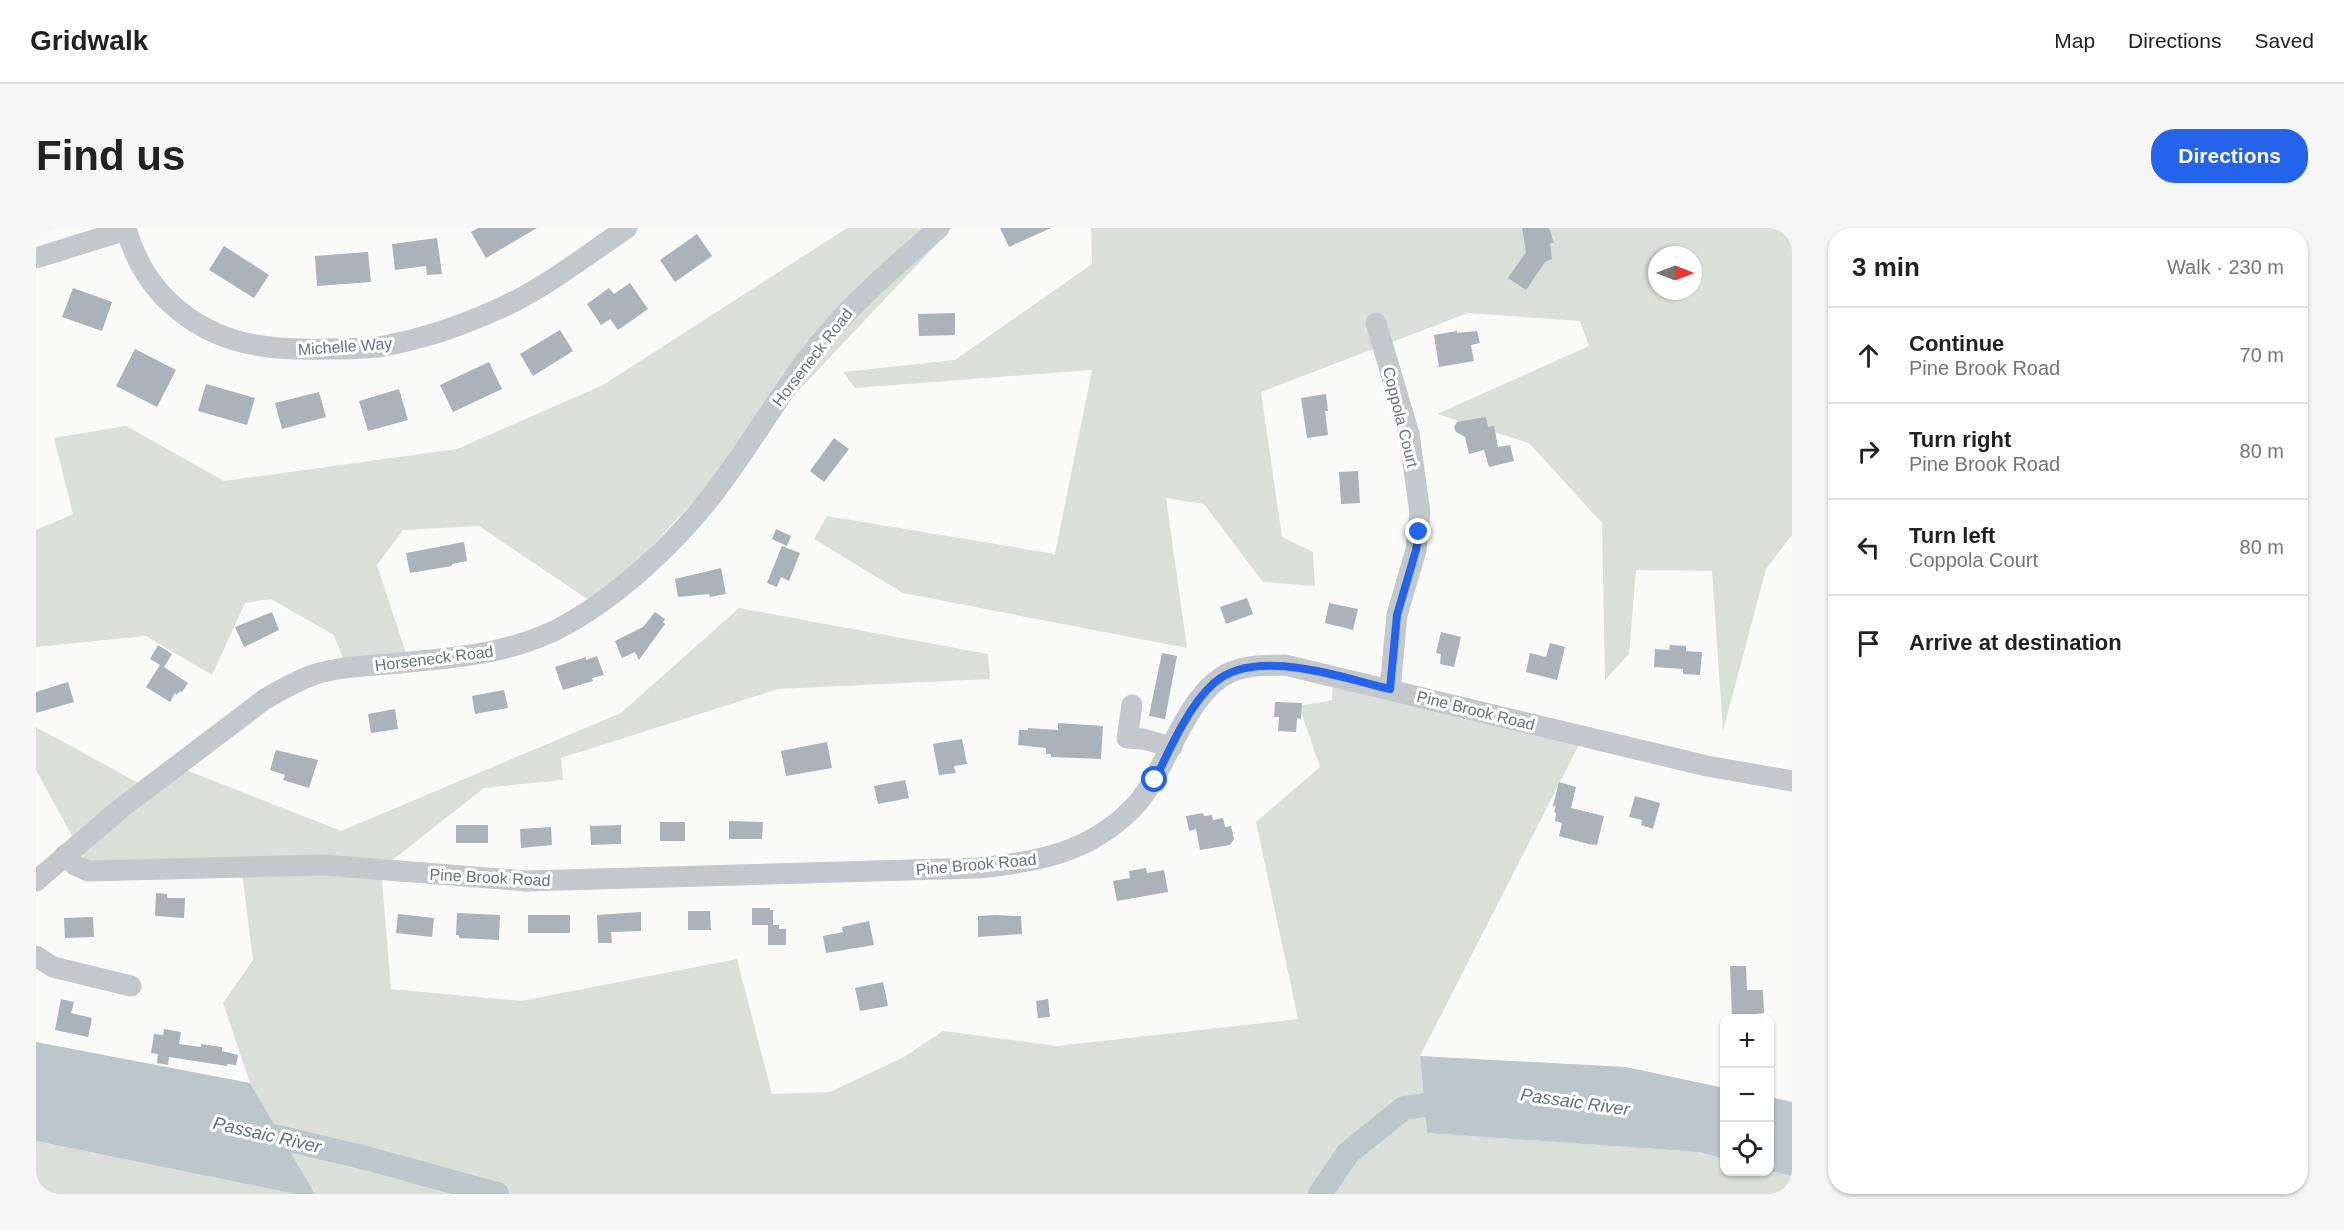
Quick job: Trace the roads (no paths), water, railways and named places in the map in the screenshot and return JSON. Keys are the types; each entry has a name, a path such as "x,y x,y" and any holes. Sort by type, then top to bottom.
{"street":[{"name":"Michelle Way","path":"126,229 131,250 141,268 155,287 184,316 200,327 244,343 299,350 383,346 464,324 532,292 627,228"},
{"name":"Horseneck Road","path":"36,882 120,809 265,699 289,685 333,670 482,654 545,636 584,613 631,579 691,521 715,492 807,359 835,324 877,281 939,228"},
{"path":"36,258 126,229"},
{"name":"Coppola Court","path":"1376,323 1409,434 1420,513 1416,550 1397,615 1390,689"},
{"name":"Pine Brook Road","path":"65,855 75,865 88,871 324,865 526,881 997,866 1051,857 1087,843 1132,809 1155,780 1201,696 1222,677 1243,668 1285,665 1707,766 1792,781"},
{"path":"1132,705 1127,738 1143,739 1172,747"},
{"path":"36,956 53,967 131,986"}],"water":[{"path":"36,1042 250,1083 315,1194 295,1194 36,1141"},
{"path":"1420,1056 1626,1067 1720,1087 1720,1158 1699,1152 1427,1133"},
{"path":"1774,1098 1792,1102 1792,1176 1774,1172"}],"waterway":[{"name":"Passaic River","path":"1320,1194 1348,1153 1404,1108 1456,1100"},
{"name":"Passaic River","path":"252,1131 366,1158 497,1194"}]}
